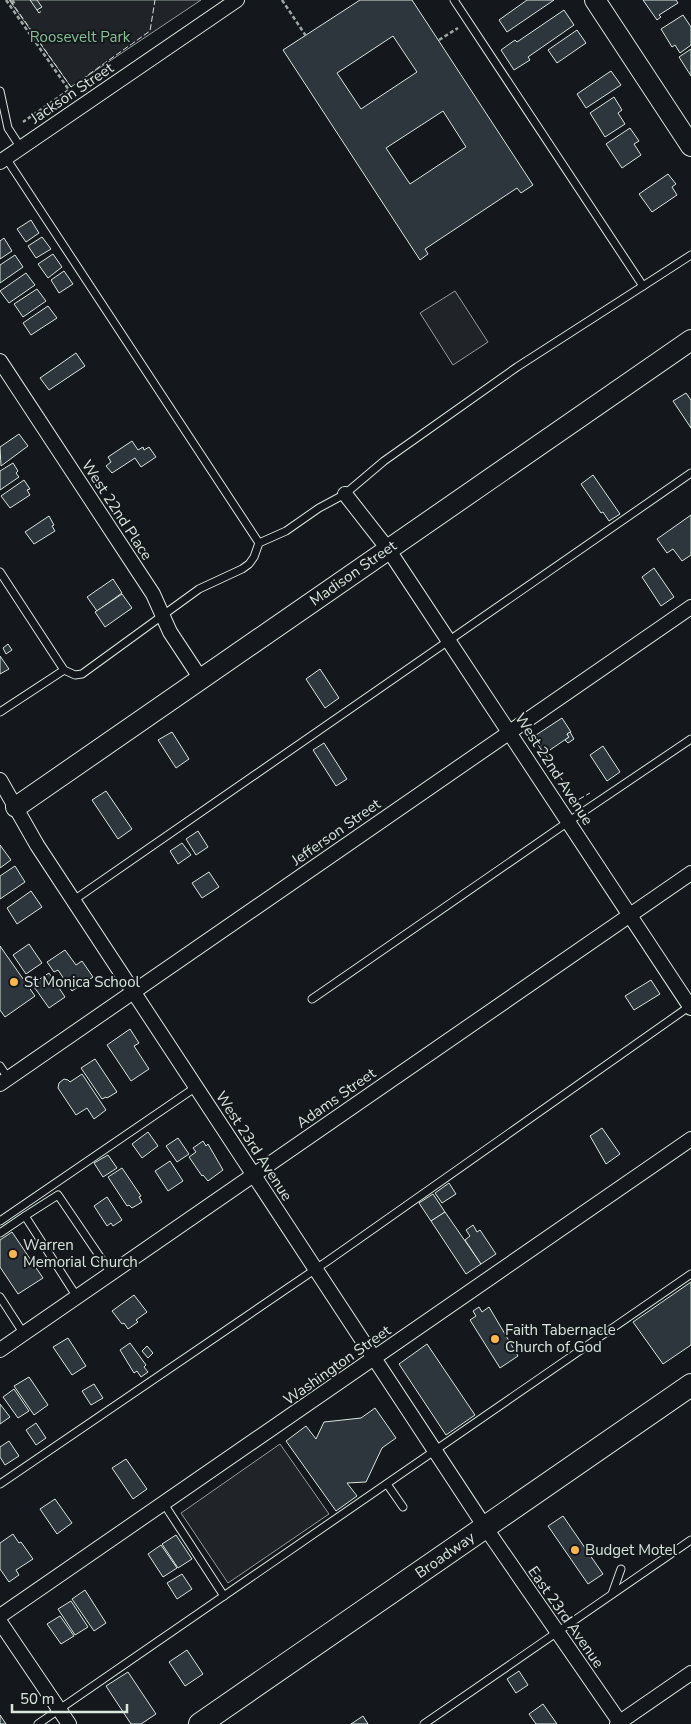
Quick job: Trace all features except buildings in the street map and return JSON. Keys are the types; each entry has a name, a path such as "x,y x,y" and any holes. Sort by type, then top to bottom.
{"main road":[{"name":"Broadway","path":"200,1724 691,1385"}],"street":[{"name":"Jackson Street","path":"3,160 237,0"},
{"path":"595,0 691,146"},
{"name":"Madison Street","path":"16,807 691,340"},
{"name":"West 22nd Place","path":"0,361 153,594 170,632 201,679"},
{"name":"West 22nd Avenue","path":"345,494 388,549 691,1007"},
{"name":"Jefferson Street","path":"4,1081 691,607"},
{"name":"West 23rd Avenue","path":"0,780 38,845 485,1527"},
{"name":"Adams Street","path":"0,1350 691,873"},
{"name":"Washington Street","path":"0,1616 691,1139"},
{"name":"East 23rd Avenue","path":"485,1527 619,1723"},
{"path":"0,1622 68,1724"},
{"path":"619,1723 691,1673"}],"lane":[{"path":"454,0 643,286"},
{"path":"0,91 8,128 21,148"},
{"path":"3,160 259,543"},
{"path":"0,572 64,670 75,675 82,674 198,589 249,564 254,557 259,543 286,531 319,508 345,494 384,461 509,373 691,255"},
{"path":"74,900 691,473"},
{"path":"0,712 64,670"},
{"path":"312,999 691,739"},
{"path":"0,1484 316,1269 691,1007"},
{"path":"0,1066 4,1081"},
{"path":"0,1221 196,1086"},
{"path":"0,1233 58,1195 111,1274"},
{"path":"25,1216 77,1297"},
{"path":"38,1724 691,1274"},
{"path":"0,1297 24,1334"},
{"path":"387,1484 403,1507"},
{"path":"164,1504 224,1596"},
{"path":"424,1724 691,1540"},
{"path":"611,1595 621,1569"}],"path":[{"path":"6,0 69,90 23,122"},
{"path":"12,0 14,4"},
{"path":"282,0 306,36"},
{"path":"439,40 468,21"}],"green space":[{"name":"Roosevelt Park","path":"9,0 201,0 71,87"},
{"path":"455,291 488,342 453,365 420,313"},
{"path":"280,1444 329,1514 228,1583 181,1513"}],"fence":[{"path":"10,0 71,87 150,31 155,0"},
{"path":"37,10 39,13 43,10"},
{"path":"545,754 576,801 590,793"}],"place":[{"name":"St Monica School","path":"14,982"},
{"name":"Warren Memorial Church","path":"13,1254"},
{"name":"Faith Tabernacle Church of God","path":"495,1339"},
{"name":"Budget Motel","path":"575,1550"}]}
